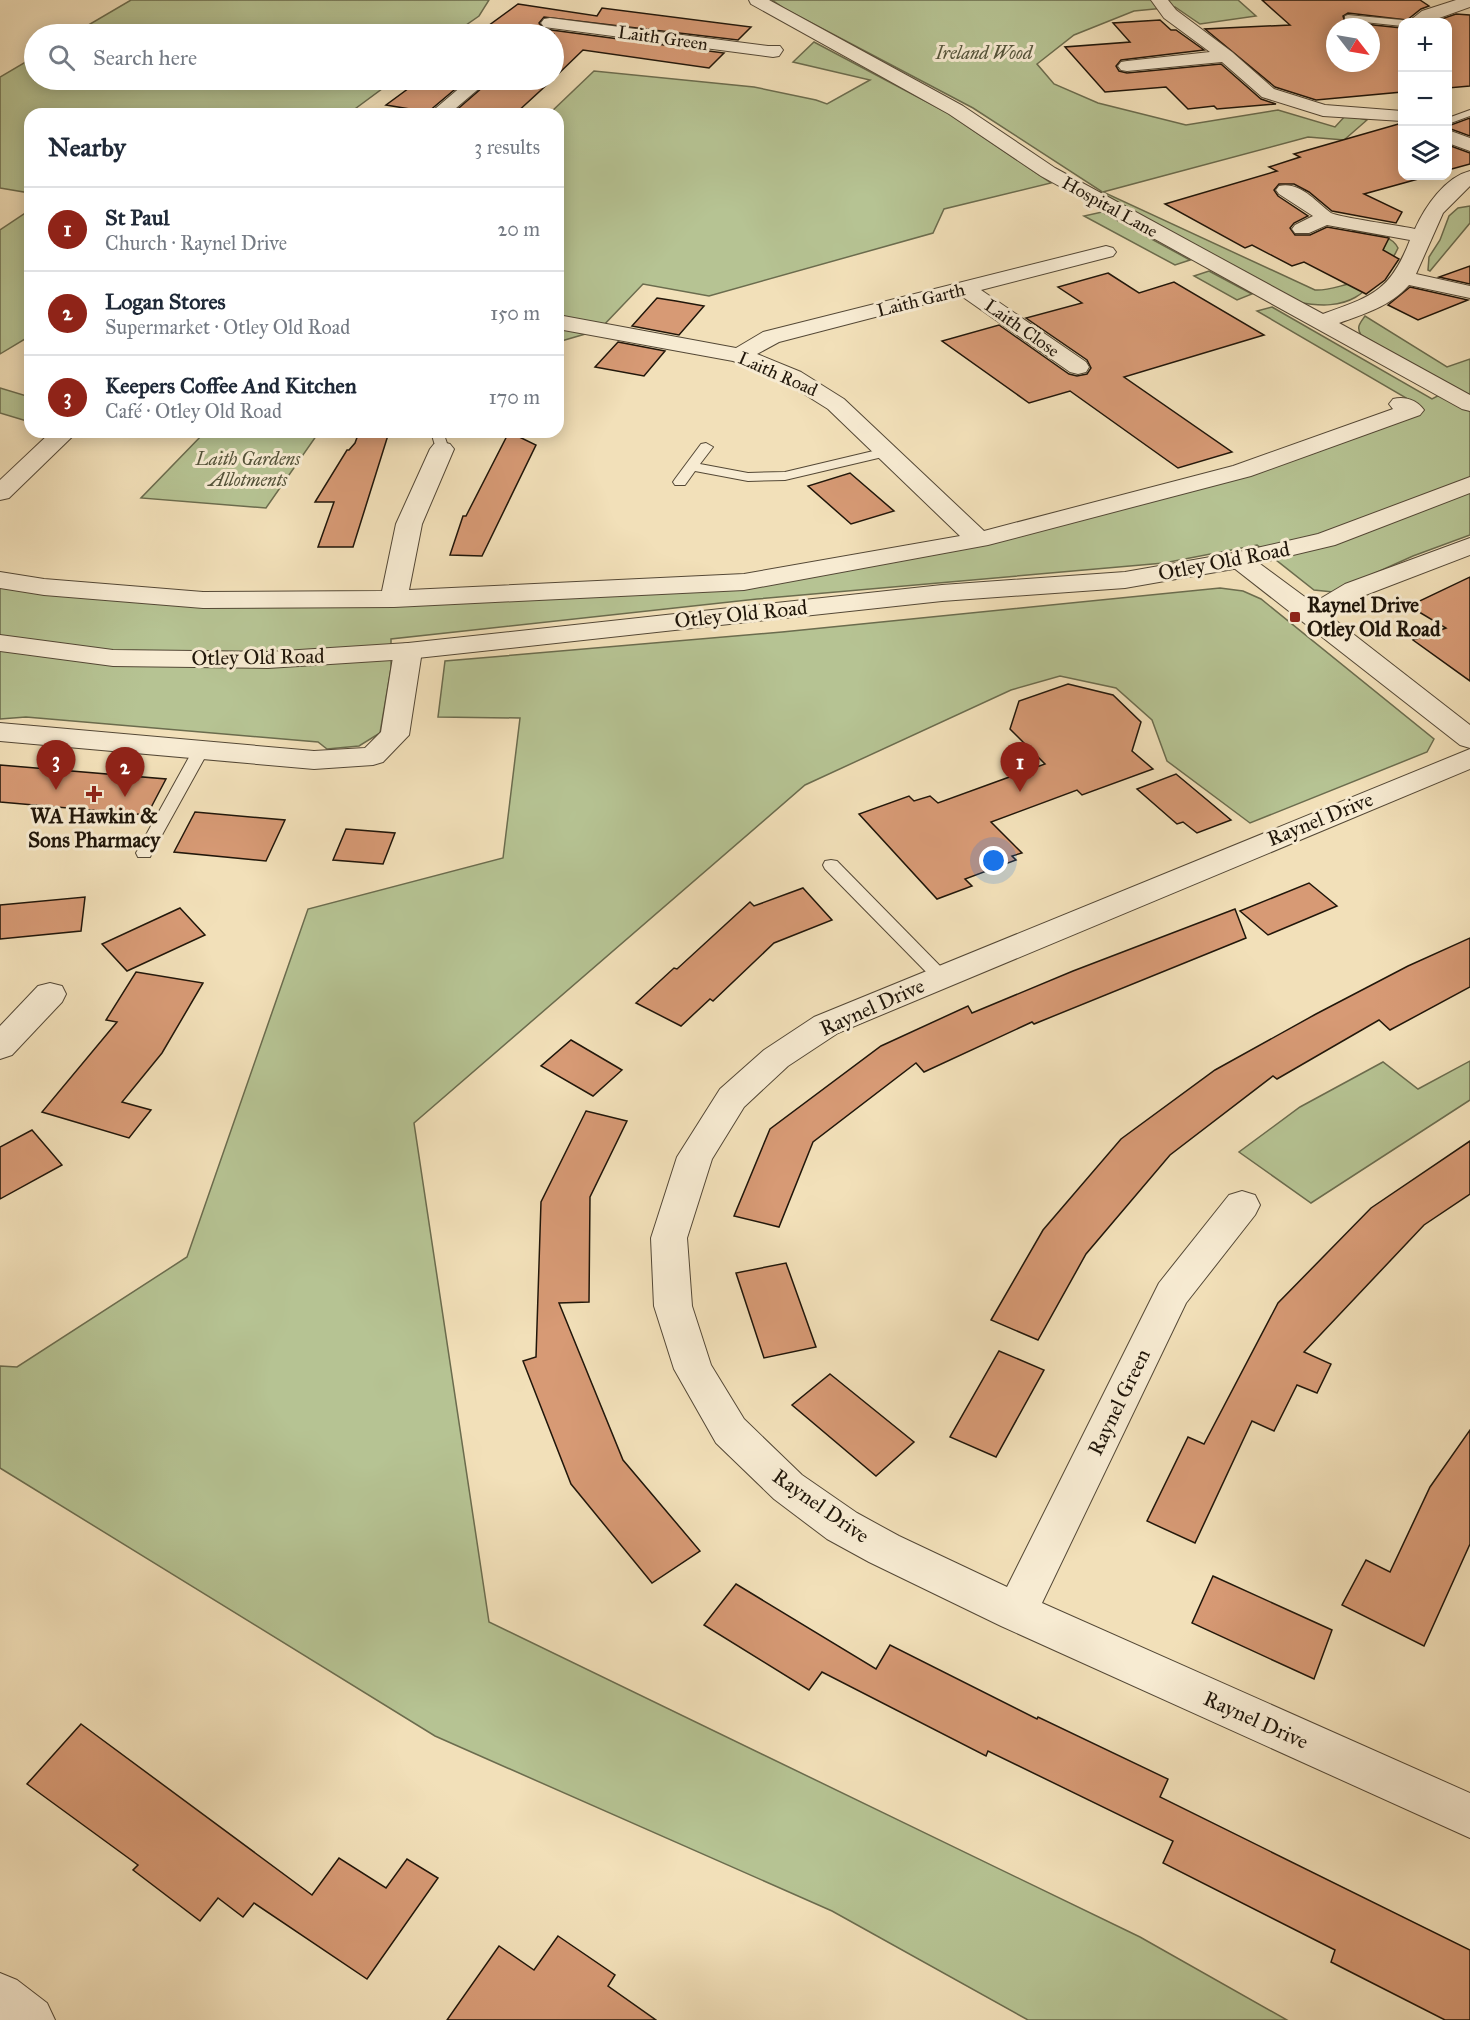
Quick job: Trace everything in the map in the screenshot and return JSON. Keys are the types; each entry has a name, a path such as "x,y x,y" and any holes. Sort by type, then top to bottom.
{"street":[{"name":"Hospital Lane","path":"756,0 956,110 1048,172 1470,404"},
{"path":"1159,0 1170,14 1226,56 1268,93 1323,111 1398,116"},
{"path":"1423,18 1470,1"},
{"path":"550,23 564,8"},
{"name":"Laith Green","path":"550,23 558,24"},
{"name":"Laith Green","path":"564,25 772,52 774,50"},
{"path":"1127,66 1226,56"},
{"path":"445,108 468,90"},
{"path":"1452,138 1470,145"},
{"path":"1320,323 1380,298 1392,290 1403,277 1415,256 1429,220 1448,193 1470,177"},
{"path":"1286,190 1310,203 1321,211 1325,218"},
{"path":"1448,193 1470,198"},
{"path":"1302,229 1325,218 1422,236"},
{"name":"Laith Garth","path":"739,355 771,337 1107,252"},
{"path":"1403,277 1470,292"},
{"name":"Laith Close","path":"965,289 1078,367"},
{"name":"Laith Road","path":"564,323 739,355 793,377 836,404 979,540"},
{"name":"Otley Old Road","path":"0,580 44,587 203,600 393,599 744,582 979,540 1242,471 1412,411 1401,404"},
{"path":"0,493 59,438"},
{"path":"393,599 409,524 440,440"},
{"name":"Otley Old Road","path":"0,643 113,658 268,660 408,651 942,593 1125,580 1239,560 1326,540 1470,484"},
{"path":"1314,614 1354,590 1470,546"},
{"path":"1239,560 1314,614 1347,645 1470,739"},
{"path":"0,732 314,760 373,756 395,735 408,651"},
{"name":"Raynel Drive","path":"1470,758 826,1025 776,1058 732,1098 695,1157 669,1238 673,1306 693,1369 730,1431 788,1487 842,1526 884,1549 1016,1612 1470,1816"},
{"path":"0,1047 50,994"},
{"name":"Raynel Green","path":"1016,1612 1172,1294 1242,1204"},
{"path":"0,1997 30,2020"}],"lane":[{"path":"1380,21 1398,23"},
{"path":"1452,120 1470,113"},
{"path":"680,482 706,447"},
{"path":"692,467 748,477 785,477 886,452"},
{"path":"144,853 201,750"},
{"path":"831,865 940,976"}],"green space":[{"path":"131,0 489,0 479,16 467,24 90,24"},
{"name":"Ireland Wood","path":"772,0 1238,0 1256,16 1200,24 1175,7 1134,11 1074,35 1037,64 1054,84 1098,103 1186,125 1278,110 1335,127 1346,115 1367,120 1344,140 1308,137 1103,192 1315,290 1355,282 1369,275 1375,267 1385,245 1352,230 1390,239 1398,248 1375,281 1355,298 1331,305 1297,302 1098,193 1101,191 973,108"},
{"path":"814,42 946,112 1051,183 944,209 933,233 709,296 643,284 599,330 564,340 564,108 555,108 594,71 754,87 827,104 870,80 793,62"},
{"path":"24,63 24,90 380,90 356,108 24,108 24,192 0,188 0,77"},
{"path":"1470,206 1470,223 1430,271 1428,270 1429,257 1440,240 1449,216 1458,208"},
{"path":"1102,212 1190,260 1175,265 1084,216"},
{"path":"24,214 24,340 0,354 0,230"},
{"path":"1209,271 1252,294 1237,300 1194,276"},
{"path":"1272,307 1432,399 1453,388 1361,335 1359,327 1365,316 1447,367 1470,359 1470,535 1413,556 1333,592 1314,590 1257,545 1164,563 757,599 391,639 391,668 380,733 359,746 327,749 318,742 26,717 0,719 0,587 203,600 744,582 979,540 1242,471 1420,406 1257,311"},
{"path":"0,388 24,395 24,420 0,413"},
{"name":"Laith Gardens Allotments","path":"199,438 315,438 266,508 141,498"},
{"path":"1220,588 1243,591 1261,599 1434,739 1427,752 1250,823 1167,761 1152,720 1116,688 1060,676 1011,690 805,785 414,1123 489,1622 1140,1937 1287,2020 1028,2020 832,1911 435,1736 0,1468 0,1366 17,1367 187,1257 308,909 503,858 520,718 438,717 445,661 782,632"},
{"path":"1470,1061 1470,1100 1311,1203 1239,1152 1300,1107 1383,1062 1418,1089"}],"building":[{"path":"1262,0 1420,0 1429,6 1410,18 1398,19 1348,13 1343,16 1344,18 1326,18 1326,72 1380,72 1380,26 1398,28 1398,92 1316,100 1275,87 1205,29 1290,25"},
{"path":"518,4 597,16 602,8 751,27 738,40 544,17 540,24 491,24"},
{"path":"1456,14 1470,15 1470,86 1452,88 1452,18 1444,18"},
{"path":"1160,20 1171,30 1176,30 1204,50 1121,60 1116,66 1119,71 1127,73 1221,64 1261,99 1276,104 1188,109 1166,87 1105,92 1065,47 1130,42 1113,23"},
{"path":"564,32 724,53 709,68 583,50 564,68"},
{"path":"406,90 454,90 433,108 404,108 386,105"},
{"path":"480,90 541,90 522,108 459,108"},
{"path":"1470,118 1470,136 1452,129 1452,125"},
{"path":"1398,124 1398,180 1415,180 1364,194 1402,212 1396,223 1332,211 1309,192 1294,184 1279,184 1274,190 1278,196 1308,216 1294,223 1290,228 1295,235 1310,235 1327,227 1389,238 1383,250 1399,259 1385,280 1366,294 1304,262 1292,266 1252,245 1245,248 1165,204 1277,171 1269,167 1300,157 1294,154"},
{"path":"1452,146 1470,153 1470,164 1452,169"},
{"path":"1470,266 1470,284 1439,277"},
{"path":"1108,273 1139,293 1174,282 1264,335 1124,377 1232,452 1178,468 1070,391 1029,403 942,341 999,325 1069,374 1077,376 1087,374 1091,368 1087,360 1026,318 1082,303 1058,287"},
{"path":"1410,287 1468,300 1418,320 1388,305"},
{"path":"657,298 704,306 679,335 632,326"},
{"path":"618,342 665,351 644,376 595,367"},
{"path":"357,438 387,438 353,547 318,547 334,502 315,502 347,450"},
{"path":"506,438 521,438 536,445 482,556 450,555 463,516 466,516"},
{"path":"850,473 894,511 851,524 808,486"},
{"path":"1470,577 1470,681 1413,640 1446,628 1409,606"},
{"path":"1068,684 1113,695 1141,722 1132,751 1153,769 1082,795 1077,790 991,822 1022,853 1012,856 1016,860 965,879 972,886 937,899 859,814 909,796 914,801 930,796 938,803 1045,764 1010,729 1019,701"},
{"path":"0,765 166,779 147,815 0,802"},
{"path":"1176,774 1231,820 1197,833 1183,822 1177,824 1137,789"},
{"path":"195,812 285,820 266,861 174,852"},
{"path":"346,829 395,833 383,864 333,860"},
{"path":"1309,883 1337,906 1268,935 1240,911"},
{"path":"803,888 832,920 774,943 713,1001 710,999 681,1026 636,1003 750,902 754,906"},
{"path":"85,897 81,931 0,939 0,905"},
{"path":"180,908 205,935 127,971 102,944"},
{"path":"1235,909 1246,938 1034,1024 1032,1022 924,1072 916,1063 813,1142 779,1227 734,1216 770,1129 881,1046 968,1006 972,1013 1073,971"},
{"path":"1470,938 1470,987 1390,1030 1379,1020 1277,1079 1273,1076 1170,1155 1086,1254 1038,1340 991,1320 1043,1230 1121,1139 1215,1070 1408,966"},
{"path":"136,972 203,983 162,1053 122,1102 151,1110 129,1138 42,1112 117,1022 106,1020"},
{"path":"571,1040 622,1070 593,1096 541,1066"},
{"path":"586,1111 627,1121 590,1197 589,1302 559,1303 623,1460 700,1551 652,1583 571,1484 523,1361 536,1357 541,1202"},
{"path":"32,1130 62,1165 0,1199 0,1147"},
{"path":"1470,1141 1470,1194 1424,1225 1304,1352 1331,1364 1317,1393 1297,1385 1274,1431 1252,1421 1195,1543 1147,1521 1188,1437 1204,1444 1278,1303 1371,1208"},
{"path":"786,1263 816,1347 764,1358 736,1273"},
{"path":"999,1351 1044,1370 996,1457 950,1437"},
{"path":"830,1374 914,1442 876,1476 792,1405"},
{"path":"1470,1430 1470,1544 1424,1646 1342,1605 1366,1560 1390,1572 1430,1487"},
{"path":"1213,1576 1332,1630 1314,1679 1192,1623"},
{"path":"736,1584 876,1669 890,1645 1037,1719 1038,1717 1168,1779 1160,1797 1470,1950 1470,2020 1445,2020 1331,1962 1335,1950 1163,1863 1173,1841 988,1751 986,1756 822,1672 809,1690 704,1625"},
{"path":"81,1724 312,1895 339,1858 386,1888 407,1859 438,1878 367,1979 254,1903 243,1917 218,1898 200,1921 133,1870 138,1865 27,1784"},
{"path":"558,1936 615,1975 608,1986 656,2020 447,2020 499,1946 534,1970"}],"place":[{"name":"Raynel Drive Otley Old Road","path":"1295,617"},
{"name":"Keepers Coffee And Kitchen","path":"56,790"},
{"name":"St Paul","path":"1020,792"},
{"name":"WA Hawkin & Sons Pharmacy","path":"94,794"},
{"name":"Logan Stores","path":"125,797"}]}
